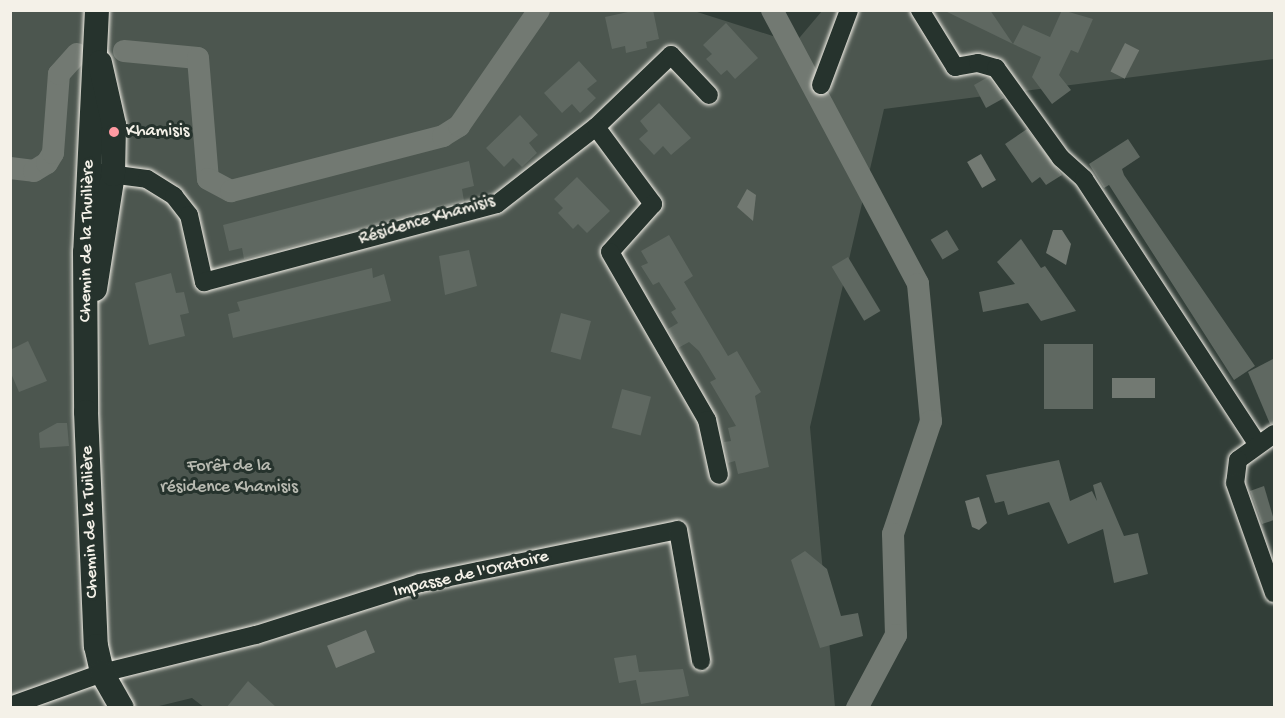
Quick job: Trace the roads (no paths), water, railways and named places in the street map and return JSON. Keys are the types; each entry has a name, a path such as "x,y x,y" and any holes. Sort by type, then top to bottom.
{"street":[{"name":"Chemin de la Thuilière","path":"97,10 98,58 91,111 100,176"},
{"path":"821,85 849,10"},
{"path":"920,10 955,67 978,63 996,68 1061,158 1084,179 1256,442"},
{"path":"709,95 670,55 596,127 653,204 610,252 707,420 719,475"},
{"name":"Chemin de la Thuilière","path":"86,331 100,176 114,124 98,58"},
{"name":"Résidence Khamisis","path":"100,176 147,179 174,196 189,215 204,282 497,204 596,127"},
{"name":"Chemin de la Tuilière","path":"86,331 93,576 102,674 122,708"},
{"path":"1275,434 1256,442 1238,460 1235,483 1275,593"},
{"name":"Impasse de l'Oratoire","path":"102,674 256,635 420,583 678,530 700,661"},
{"path":"10,706 102,674"}],"waterway":[{"path":"124,51 198,58 208,179 231,191 443,136 459,126 539,10"},
{"path":"772,10 918,284 931,421 893,534 896,635 857,708"},
{"path":"10,168 34,171 47,163 53,153 59,74 77,54"}],"place":[{"name":"Khamisis","path":"114,132"}],"park label":[{"name":"Forêt de la résidence Khamisis","path":"229,478"}]}
